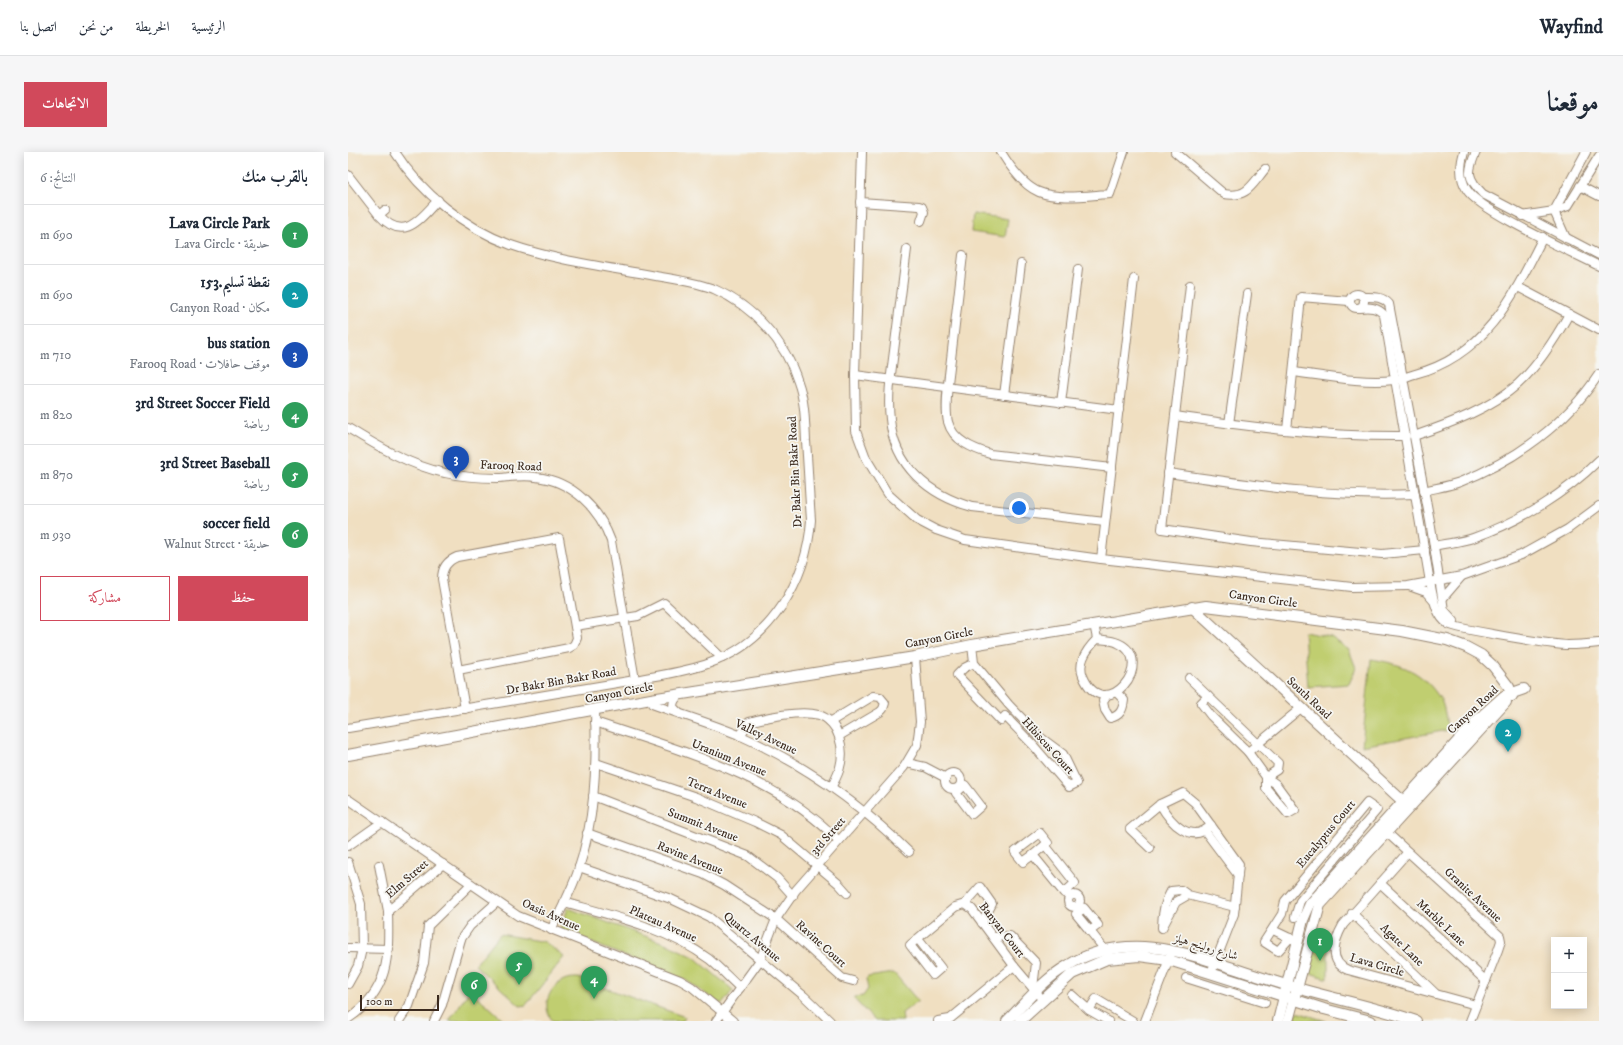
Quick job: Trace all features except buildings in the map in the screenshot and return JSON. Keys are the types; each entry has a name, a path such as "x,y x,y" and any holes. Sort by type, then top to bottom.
{"main road":[{"name":"Canyon Circle","path":"348,755 595,711 651,699 916,657 972,645 1192,607 1225,607 1402,631 1447,640 1466,646 1481,655 1493,666 1512,694"},
{"name":"South Road","path":"1192,607 1406,805"},
{"name":"Canyon Road","path":"1278,1021 1289,998 1297,989 1320,905 1357,859 1383,830 1512,694"},
{"name":"Canyon Road","path":"1288,1021 1289,998 1287,986 1294,940 1299,919 1310,904 1357,859"},
{"name":"شارع رولينج هيلز","path":"1008,1021 1067,966 1086,956 1105,950 1138,946 1173,950 1215,963 1289,998 1371,1021"},
{"name":"شارع رولينج هيلز","path":"1020,1021 1037,993 1072,974 1107,959 1139,956 1169,960 1211,973 1287,986 1416,1021"}],"street":[{"name":"Dr Bakr Bin Bakr Road","path":"348,728 635,680 697,667 722,658 751,640 776,615 795,584 810,537 811,520 804,405 798,380 778,342 748,310 714,289 688,282 528,250 510,245 480,230 454,214 412,174 395,152"},
{"path":"862,152 855,375 856,431 866,458 888,494 917,520 936,530 965,540 1101,559 1352,587 1408,586 1462,576 1521,555 1568,529 1599,506"},
{"path":"1001,152 1012,170 1038,192 1054,195 1068,195 1110,194 1124,152"},
{"path":"1175,152 1224,194 1234,196 1244,194 1264,170"},
{"path":"1464,152 1460,170 1467,190 1474,199 1509,220 1599,266"},
{"path":"1476,152 1469,168 1473,184 1483,194 1522,216 1599,255"},
{"path":"1554,211 1586,152"},
{"path":"1522,216 1554,211 1568,206 1599,156"},
{"path":"348,175 391,225 404,228 411,227 438,200"},
{"path":"1580,186 1599,196"},
{"path":"860,202 922,207 924,212 922,221"},
{"path":"1554,211 1566,238"},
{"path":"1294,372 1354,380 1399,379 1429,371 1454,357 1482,336 1500,315 1518,287 1543,238"},
{"path":"907,249 891,380 890,419 894,442 910,471 926,485 951,502 972,507 1105,522"},
{"path":"963,256 947,388 948,422 953,431 964,443 974,449 990,454 1112,468"},
{"path":"1004,395 1021,264"},
{"path":"1061,403 1078,269"},
{"path":"1101,559 1134,279"},
{"path":"1190,285 1162,530 1251,542 1382,554 1425,550"},
{"path":"1518,287 1599,330"},
{"path":"1229,424 1246,294"},
{"path":"1349,301 1354,294 1363,297 1379,297 1385,299 1389,304 1399,379"},
{"path":"1287,430 1301,297 1349,301 1354,308 1368,307 1377,309 1384,315 1399,379 1410,436 1424,491 1444,610 1450,619 1466,629"},
{"path":"1360,308 1364,302 1363,297"},
{"path":"1175,416 1229,424 1364,437 1410,436 1453,423 1487,405 1518,384 1556,338 1569,314"},
{"path":"1424,491 1459,482 1497,465 1525,448 1552,427 1585,395 1599,374"},
{"path":"855,375 1119,410"},
{"name":"Farooq Road","path":"348,428 399,456 439,472 459,476 493,478 538,477 560,484 581,497 594,510 608,535 614,554 635,680"},
{"path":"1410,436 1415,494 1430,582 1436,606"},
{"path":"1434,546 1472,538 1501,526 1547,501 1582,477 1599,460"},
{"path":"1168,473 1291,490 1373,496 1415,494"},
{"path":"458,670 570,648 576,641 575,626 559,538 457,557 452,559 444,568 442,579 458,670 465,709"},
{"path":"1443,598 1462,576"},
{"path":"1408,586 1426,592 1432,598 1448,624 1466,629 1567,645 1599,643"},
{"path":"575,626 645,614 664,603 722,658"},
{"path":"1094,624 1097,639"},
{"path":"1097,639 1088,648 1081,663 1082,676 1090,688 1105,698"},
{"path":"1097,639 1119,643 1128,650 1133,662 1132,673 1126,684 1117,693 1105,698"},
{"path":"972,645 974,663"},
{"name":"3rd Street","path":"716,1021 724,1012 760,960 776,919 818,866 907,763 917,745 920,722 916,657"},
{"name":"Hibiscus Court","path":"974,663 1009,705 1040,737 1063,754 1077,783 1069,787 1033,745 1005,716 1001,721 957,675 964,668 974,663"},
{"path":"1189,678 1259,743 1278,763 1277,770 1266,777 1248,752 1210,716 1201,703 1208,696"},
{"path":"1105,698 1105,710 1110,718 1116,717 1123,710 1124,700 1117,693"},
{"path":"681,694 676,698 673,706 684,716"},
{"path":"830,722 873,696 880,697 885,703 880,712 839,736"},
{"name":"Valley Avenue","path":"651,699 652,704 740,736 785,757 832,786 890,833 909,852"},
{"path":"1210,716 1222,708"},
{"path":"1248,752 1301,708"},
{"path":"551,930 579,867 587,833 593,796 596,763 595,711"},
{"path":"740,736 749,722 760,719 808,713 820,715 830,722 839,736 842,755 840,768 832,786"},
{"name":"Uranium Avenue","path":"595,722 740,773 772,790 806,811 839,841"},
{"name":"Terra Avenue","path":"596,763 721,806 781,836 848,893"},
{"path":"907,763 925,767 946,778"},
{"path":"952,773 957,774 961,780 959,788 953,789 948,787 945,783 946,778 952,773"},
{"path":"1150,848 1130,829 1160,804 1183,793 1195,803 1239,864 1234,914 1211,973"},
{"name":"Summit Avenue","path":"593,796 748,856 777,878 793,896"},
{"name":"Oasis Avenue","path":"348,799 518,916 680,980 692,987 733,1021"},
{"name":"Eucalyptus Court","path":"1294,940 1278,952 1264,942 1282,914 1285,901 1367,803 1377,810 1300,901 1299,919"},
{"path":"1160,804 1167,817 1179,828 1194,834 1205,831 1211,825"},
{"path":"348,846 382,822"},
{"name":"Granite Avenue","path":"1383,830 1500,936 1501,941 1470,1021"},
{"path":"1205,831 1238,875"},
{"name":"Ravine Avenue","path":"587,833 704,874 746,898 776,919"},
{"path":"1040,833 1048,843 1033,854 1023,862 1015,852 1040,833"},
{"path":"1045,845 1076,883 1069,893"},
{"name":"Eucalyptus Court","path":"1343,849 1357,859"},
{"name":"Lava Circle","path":"1408,852 1352,913 1340,931 1334,956 1336,963 1348,970 1476,1005"},
{"path":"1033,854 1064,893 1069,893 1080,898 1079,908 1084,908 1098,924 1090,931 1105,950"},
{"path":"348,862 361,904 362,949 358,966 348,984"},
{"name":"Elm Street","path":"348,1019 367,1002 380,983 387,967 389,949 388,911 443,864"},
{"path":"378,865 388,911"},
{"name":"Quartz Avenue","path":"579,867 671,899 709,917 737,938 760,960 804,996 830,1021"},
{"name":"Marble Lane","path":"1380,883 1486,981"},
{"path":"399,1021 410,1006 424,963 428,926 472,884"},
{"path":"965,904 980,887 992,904 982,923"},
{"path":"1188,895 1176,902 1162,928 1162,918 1166,900 1171,892 1181,890 1188,895 1235,907"},
{"path":"434,1021 442,1005 461,939 470,926 498,902"},
{"name":"Plateau Avenue","path":"564,902 617,917 684,943 709,960 740,988"},
{"name":"Banyan Court","path":"918,939 954,907 965,904 972,909 1014,966 1037,993"},
{"name":"Agate Lane","path":"1352,913 1435,993"},
{"path":"1282,914 1315,925"},
{"name":"Ravine Court","path":"776,919 842,978 853,981"},
{"path":"1272,930 1294,940"},
{"path":"993,937 1010,936 1036,963 1037,993"},
{"path":"348,948 389,949"},
{"path":"1145,1021 1173,950"},
{"path":"938,1021 950,1020 1014,966"},
{"path":"1186,978 1265,1003"},
{"path":"1244,997 1249,980"},
{"path":"1072,995 1089,1010 1106,1020 1111,1008"},
{"path":"1089,1010 1096,999 1133,1021"}],"green space":[{"path":"973,214 1008,219 1005,237 971,232"},
{"path":"1304,632 1331,637 1349,650 1356,668 1349,684 1308,687"},
{"path":"1371,659 1392,663 1411,670 1427,682 1441,700 1448,730 1362,746"},
{"path":"568,908 667,944 694,957 733,990 723,1003 719,1003 687,981 560,930"},
{"path":"500,934 545,942 564,957 526,1005 520,1006 475,965"},
{"path":"1315,938 1328,949 1328,979 1310,973"},
{"path":"894,973 918,1001 902,1013 903,1021 875,1021 854,999 855,997 863,996 868,989 866,979 868,977"},
{"path":"578,978 685,1017 683,1021 553,1021 547,1010 550,994 557,984 562,981"},
{"path":"470,990 505,1021 449,1021"},
{"path":"1297,1012 1326,1021 1294,1021"}],"place":[{"name":"bus station","path":"456,479"},
{"name":"نقطة تسليم.153","path":"1508,752"},
{"name":"Lava Circle Park","path":"1320,961"},
{"name":"3rd Street Baseball","path":"519,985"},
{"name":"3rd Street Soccer Field","path":"594,999"},
{"name":"soccer field","path":"474,1005"}]}
